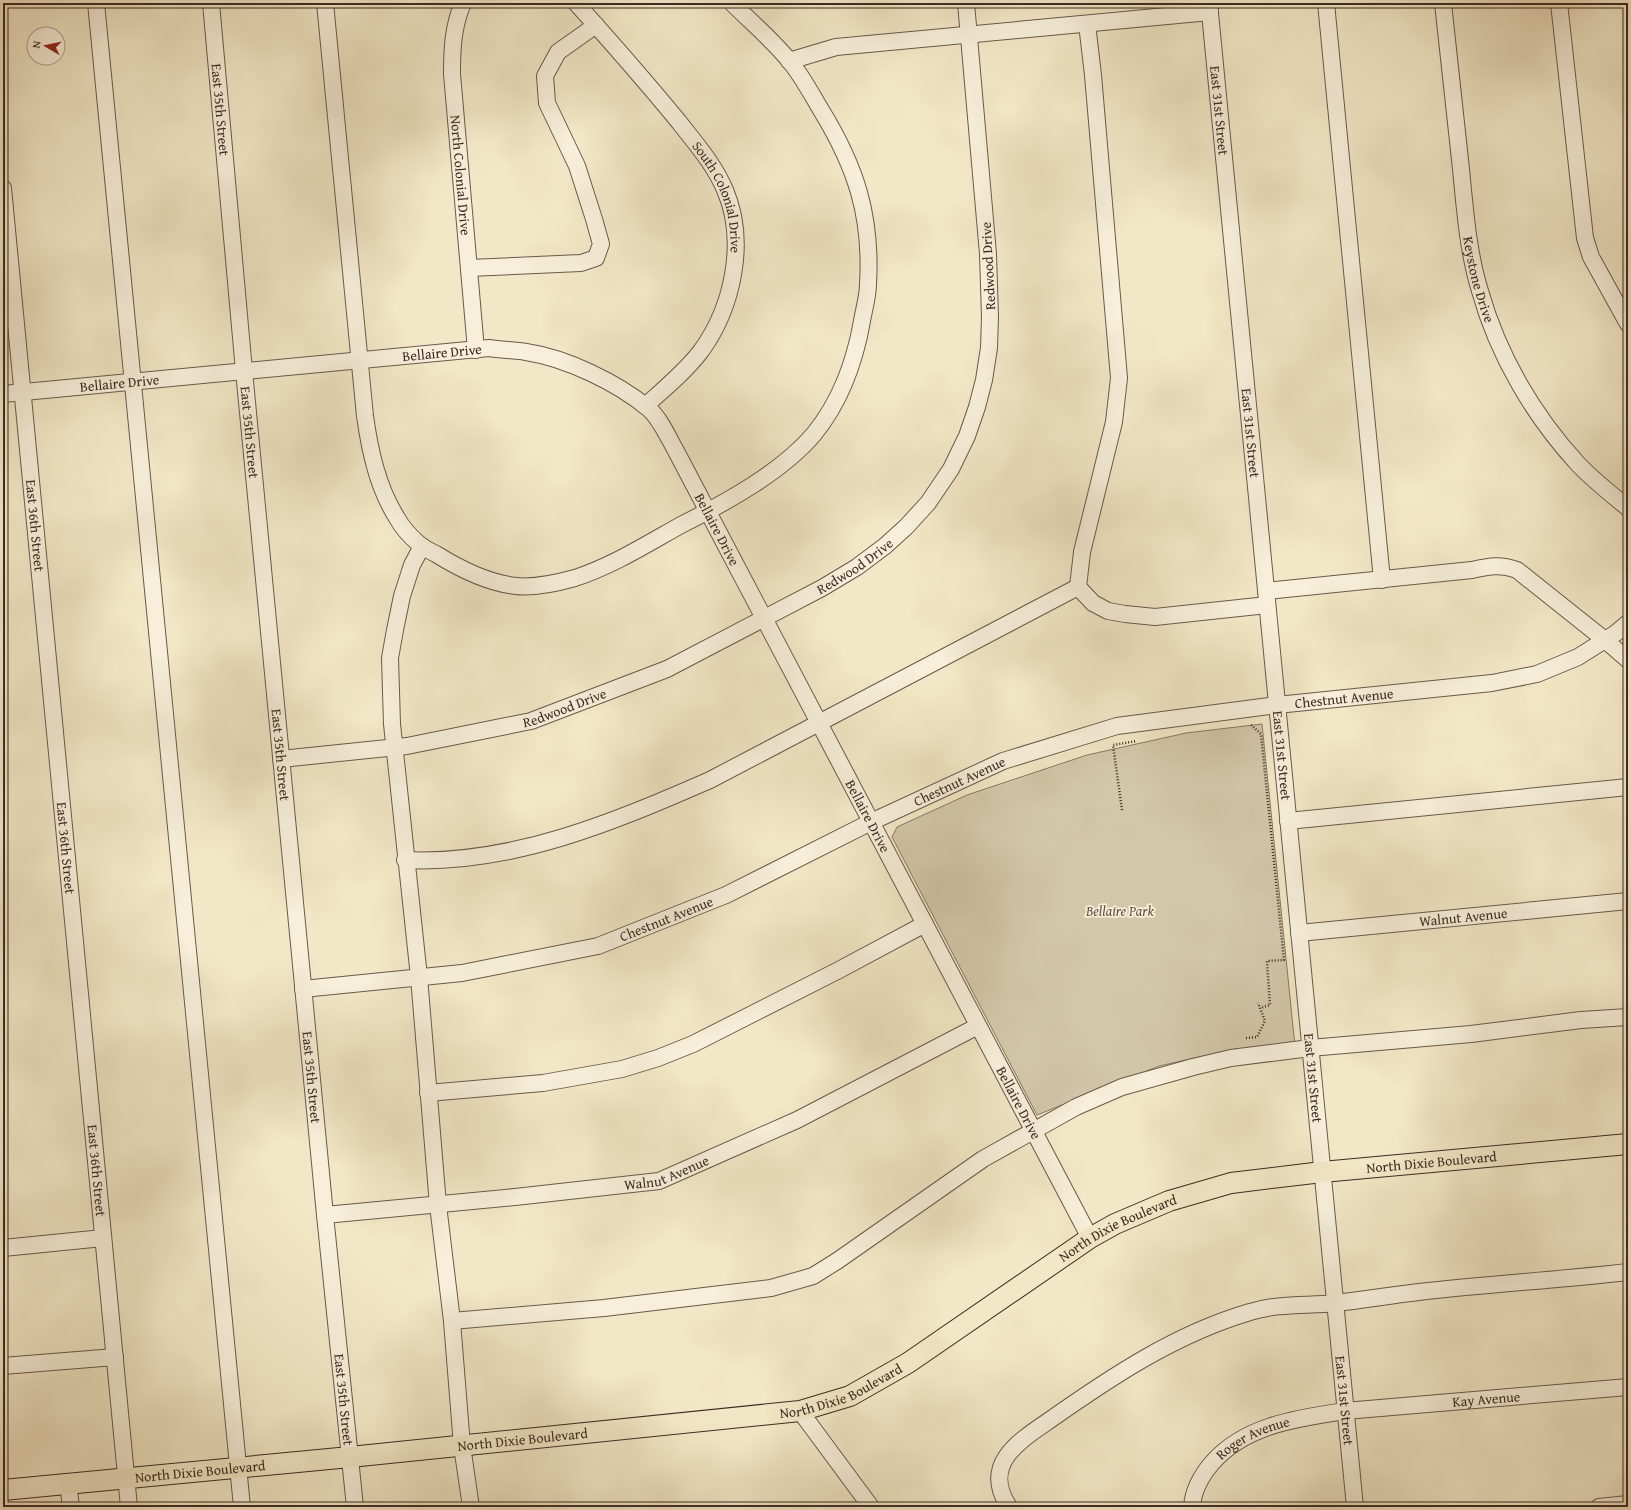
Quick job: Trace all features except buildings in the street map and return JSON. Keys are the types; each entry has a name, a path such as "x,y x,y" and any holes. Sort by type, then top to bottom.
{"main road":[{"name":"North Dixie Boulevard","path":"3,1490 126,1477 462,1446 800,1411 850,1396 908,1363 1090,1238 1115,1224 1169,1201 1231,1183 1322,1172 1628,1144"}],"street":[{"path":"96,3 242,1507"},
{"name":"East 35th Street","path":"212,3 244,371 325,1215 355,1507"},
{"path":"325,3 359,360 369,442 381,486 397,519 418,544 474,574 517,586 541,584 574,578 604,565 708,511 766,475 793,454 812,435 825,419 838,396 852,363 860,336 868,287 869,252 863,203 855,178 836,133 789,61 732,3"},
{"name":"North Colonial Drive","path":"463,3 454,30 452,42 452,74 476,350"},
{"name":"South Colonial Drive","path":"576,3 663,102 705,155 725,190 732,213 735,234 735,253 732,276 723,309 712,332 700,351 680,374 645,406"},
{"name":"Redwood Drive","path":"281,759 394,748 531,721 667,669 822,588 857,567 885,546 906,527 928,503 951,469 967,436 978,407 987,361 990,317 985,223 966,3"},
{"path":"1326,3 1382,580"},
{"name":"Keystone Drive","path":"1443,3 1468,232 1474,269 1487,314 1495,335 1519,384 1547,426 1578,464 1628,508"},
{"path":"1559,3 1585,238 1591,257 1628,324"},
{"path":"789,61 836,47 1086,24 1210,8"},
{"name":"East 31st Street","path":"1210,8 1355,1507"},
{"path":"1078,588 1082,552 1114,422 1119,378 1093,75 1086,24"},
{"path":"469,268 581,263 596,258 601,244 594,219 577,166 547,103 545,76 558,52 596,25"},
{"name":"East 36th Street","path":"3,188 129,1507"},
{"name":"Bellaire Drive","path":"3,394 489,348 527,352 566,362 603,380 648,408 661,424 708,511 1090,1238"},
{"path":"422,546 412,565 402,596 390,658 390,692 394,748 418,978 438,1205 452,1322 462,1446 471,1507"},
{"path":"1078,588 1093,603 1108,611 1154,617 1382,580 1472,570 1493,566 1506,566 1517,570 1628,660"},
{"path":"405,860 432,861 501,853 598,826 647,807 710,780 1078,588"},
{"name":"Chestnut Avenue","path":"303,989 462,973 598,946 726,895 871,822 1003,761 1117,726 1277,705 1492,683 1537,674 1578,657 1616,633 1628,623"},
{"path":"1288,822 1628,787"},
{"name":"Walnut Avenue","path":"1299,933 1628,901"},
{"path":"428,1094 543,1083 622,1069 658,1058 707,1037 839,970 925,924"},
{"path":"452,1322 604,1308 771,1288 813,1276 837,1261 983,1158 1076,1107 1142,1081 1193,1067 1231,1058 1310,1048 1471,1034 1581,1020 1628,1017"},
{"name":"Walnut Avenue","path":"325,1215 515,1198 659,1181 797,1120 978,1026"},
{"path":"3,1248 103,1238"},
{"path":"1009,1507 1004,1499 998,1480 1004,1459 1022,1440 1112,1377 1179,1339 1216,1324 1252,1311 1292,1305 1335,1303 1420,1292 1547,1281 1628,1272"},
{"path":"3,1366 115,1357"},
{"name":"Kay Avenue","path":"1345,1412 1628,1387"},
{"path":"800,1411 871,1507"},
{"name":"Roger Avenue","path":"1192,1507 1197,1487 1205,1472 1217,1457 1233,1444 1272,1425 1304,1417 1345,1412"},
{"path":"68,1483 71,1507"},
{"path":"1599,1507 1628,1504"}],"path":[{"path":"1246,722 1256,728 1261,734 1284,960 1267,960 1270,1005 1260,1008"},
{"path":"1122,810 1113,745 1144,740"},
{"path":"1240,1039 1257,1037 1265,1021 1258,1003"}],"green space":[{"name":"Bellaire Park","path":"1262,724 1295,1046 1235,1049 1159,1066 1037,1115 892,837 897,827 967,795 1087,755 1186,733"}]}
